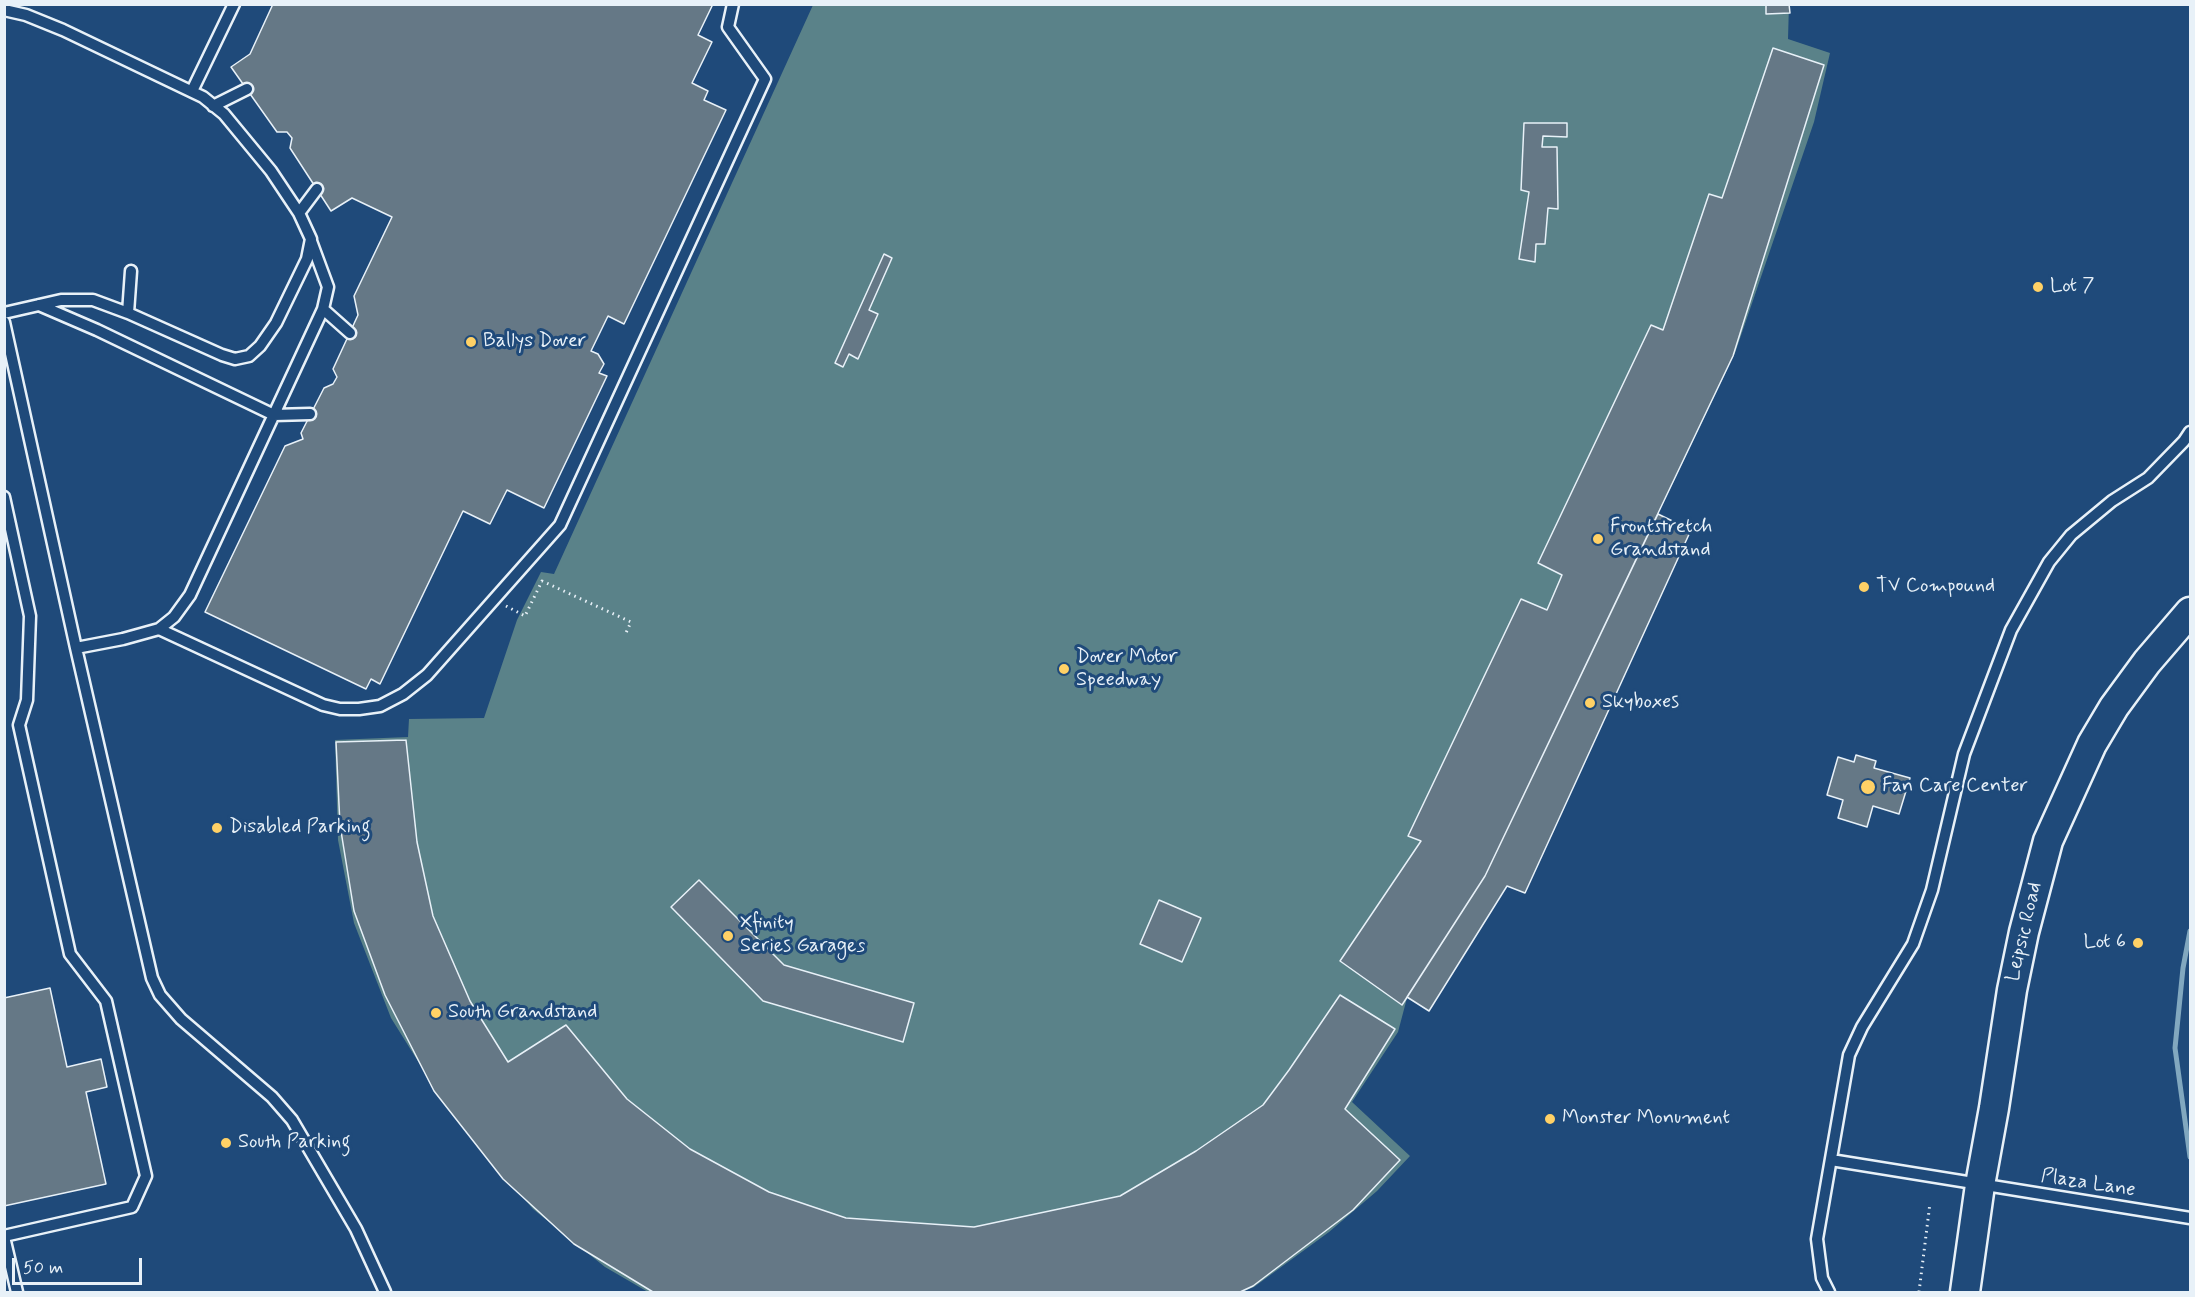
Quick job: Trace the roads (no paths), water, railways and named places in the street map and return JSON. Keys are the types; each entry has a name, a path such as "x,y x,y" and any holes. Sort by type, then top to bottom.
{"street":[{"name":"Leipsic Road","path":"1965,1293 1980,1185 2024,932 2048,841 2088,754 2114,707 2147,662 2190,612"}],"lane":[{"path":"192,91 234,4"},
{"path":"159,629 323,705 340,709 380,706 403,694 428,675 560,525 765,79 728,27 734,4"},
{"path":"4,10 26,15 63,30 192,91 224,114 271,171 299,213 328,287 323,309 190,594 174,617 159,629 76,648"},
{"path":"213,106 247,89"},
{"path":"299,213 317,189"},
{"path":"4,313 61,300 93,300 222,355 235,359 249,356 260,346 276,323 307,259 311,239"},
{"path":"128,313 131,271"},
{"path":"39,305 97,330 273,415 310,414"},
{"path":"323,309 350,333"},
{"path":"4,322 152,978 160,995 181,1019 272,1097 292,1120 356,1229 385,1293"},
{"path":"4,351 15,370"},
{"path":"1829,1293 1822,1278 1817,1239 1849,1055 1862,1027 1913,944 1932,890 1964,754 2011,630 2049,561 2072,535 2112,501 2148,478 2190,432"},
{"path":"4,497 30,616 27,700 19,725 70,954 106,1001 146,1176 132,1207 4,1237 17,1293"},
{"name":"Plaza Lane","path":"1831,1160 2190,1218"}],"waterway":[{"path":"2190,931 2183,968 2175,1048 2190,1157"}],"place":[{"name":"Lot 7","path":"2038,287"},
{"name":"Ballys Dover","path":"471,342"},
{"name":"Frontstretch Grandstand","path":"1598,539"},
{"name":"TV Compound","path":"1864,587"},
{"name":"Dover Motor Speedway","path":"1064,669"},
{"name":"Skyboxes","path":"1590,703"},
{"name":"Fan Care Center","path":"1868,787"},
{"name":"Disabled Parking","path":"217,828"},
{"name":"Xfinity Series Garages","path":"728,936"},
{"name":"Lot 6","path":"2138,943"},
{"name":"South Grandstand","path":"436,1013"},
{"name":"Monster Monument","path":"1550,1119"},
{"name":"South Parking","path":"226,1143"}]}
